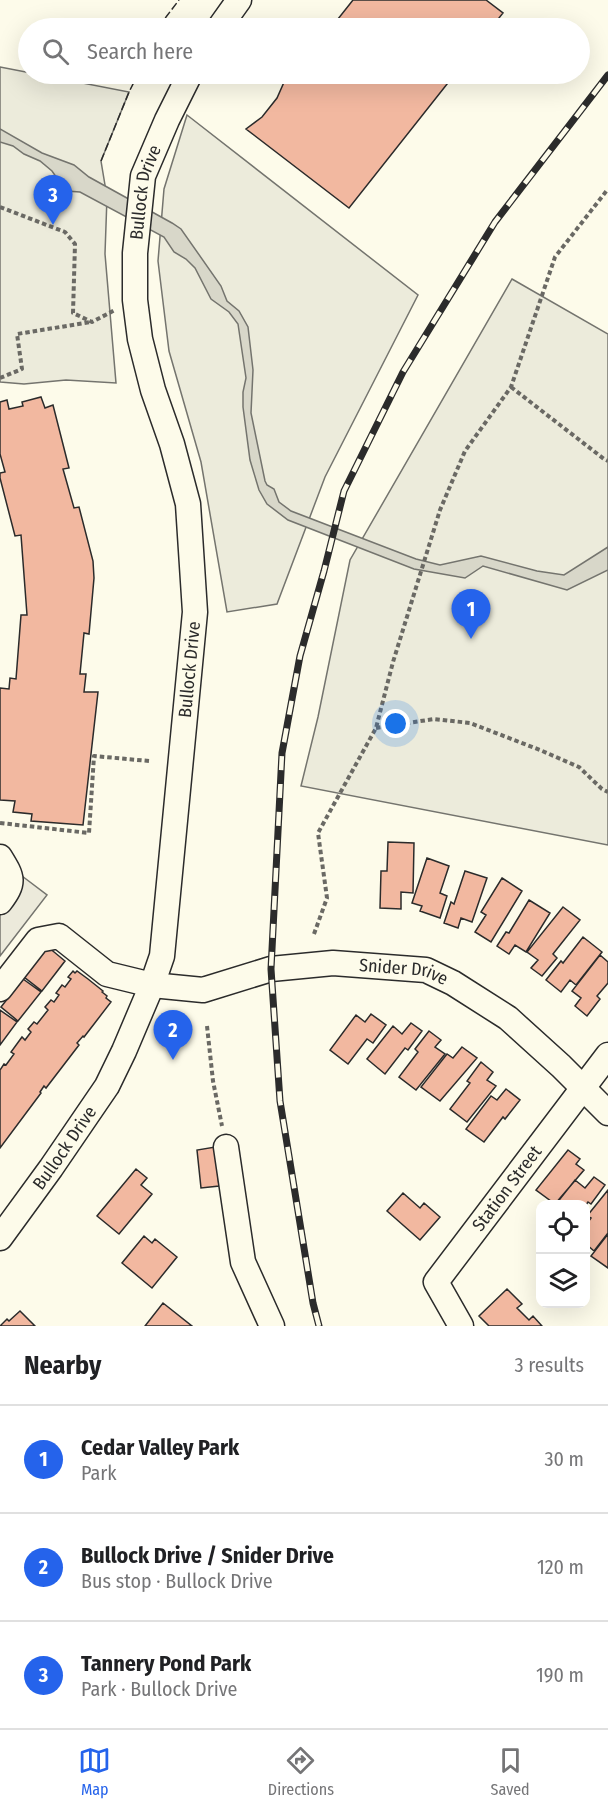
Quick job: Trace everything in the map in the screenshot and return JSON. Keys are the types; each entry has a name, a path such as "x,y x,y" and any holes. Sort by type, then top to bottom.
{"street":[{"path":"226,18 239,0"},
{"name":"Bullock Drive","path":"0,1238 107,1086 152,985 162,956 195,612 188,504 140,339 135,300 135,253 143,176 166,120 185,84"},
{"path":"0,857 11,876 11,889 0,902"},
{"name":"Snider Drive","path":"0,989 38,940 59,936 107,974 152,985 203,990 271,969 333,963 426,970 453,983 508,1018 608,1113"},
{"name":"Station Street","path":"461,1326 436,1282 608,1055"},
{"path":"226,1147 243,1262 272,1326"}],"path":[{"path":"314,934 327,898 318,833 376,729 393,662 440,510 465,451 511,387 555,257 608,189"},
{"path":"0,207 65,232 75,244 73,313 92,322"},
{"path":"0,378 22,369 17,334 92,322 135,300"},
{"path":"511,387 608,460"},
{"path":"376,729 434,719 470,723 579,767 608,792"},
{"path":"0,823 88,833 94,756 148,761"},
{"path":"207,1026 213,1081 226,1147"}],"shaded area":[{"path":"0,67 18,70 18,84 88,84 129,92 101,161 107,197 105,254 116,383 66,380 24,384 0,382"},
{"path":"187,115 418,295 325,477 277,604 227,612 201,462 169,351 158,261 164,189"},
{"path":"0,129 42,153 74,165 89,177 181,229 221,286 227,301 239,311 248,327 253,370 251,413 265,481 274,489 279,502 291,511 416,559 440,565 481,556 537,571 564,575 608,547 608,570 567,590 483,566 465,578 414,569 288,520 267,504 259,490 250,460 243,407 246,378 238,324 229,312 211,299 195,268 174,252 164,237 80,192 66,191 52,171 40,161 13,146 0,142"},
{"path":"512,279 608,334 608,845 301,786 318,717 350,560"},
{"path":"22,876 47,895 0,956 0,890"}],"building":[{"path":"353,0 486,0 503,13 499,18 339,18"},
{"path":"283,84 447,84 349,208 246,129 262,117 277,98"},
{"path":"41,397 45,408 53,405 69,468 63,469 74,508 79,507 93,561 94,578 89,634 84,633 80,674 86,674 84,692 98,692 83,825 31,821 32,814 13,812 15,801 0,800 0,688 9,689 10,678 16,679 21,615 27,615 21,535 15,536 0,478 0,473 5,472 0,454 0,402 7,400 9,409 23,406 22,402"},
{"path":"388,842 414,843 413,893 401,892 401,909 380,908 381,871 387,871"},
{"path":"427,858 449,866 440,893 447,896 440,918 420,911 422,906 412,903"},
{"path":"465,871 487,878 472,922 461,918 458,928 444,923 451,902 454,904"},
{"path":"502,878 522,891 491,942 475,932 486,915 481,912"},
{"path":"529,900 550,913 526,952 515,945 509,954 497,946 506,932 509,933"},
{"path":"563,907 580,920 553,954 557,958 542,976 531,968 538,960 527,952"},
{"path":"583,937 602,952 576,985 570,980 561,992 546,980"},
{"path":"48,947 65,961 42,991 24,977"},
{"path":"600,955 608,962 608,983 597,996 600,999 587,1016 575,1006 581,998 572,991"},
{"path":"73,971 75,973 77,971 103,991 111,1002 77,1043 79,1045 46,1088 44,1086 0,1148 0,1070 14,1054 11,1052 22,1037 25,1040 31,1032 28,1029 34,1022 37,1024 48,1010 45,1007 51,1000 54,1002 59,995 56,993 62,985 65,987 71,979 68,977"},
{"path":"23,979 41,992 18,1021 1,1007"},
{"path":"0,1010 17,1022 0,1045"},
{"path":"371,1014 386,1025 373,1043 367,1039 348,1064 330,1050 356,1015 365,1022"},
{"path":"411,1023 422,1031 385,1074 367,1059 393,1026 402,1034"},
{"path":"429,1031 441,1040 435,1047 445,1054 416,1090 399,1077 418,1052 415,1049"},
{"path":"462,1047 477,1058 440,1101 421,1087 447,1054 453,1058"},
{"path":"481,1062 493,1072 487,1080 496,1086 467,1122 450,1109 470,1083 467,1081"},
{"path":"506,1089 520,1100 505,1119 503,1117 484,1142 466,1129 491,1096 497,1100"},
{"path":"215,1147 219,1186 201,1188 197,1150"},
{"path":"568,1150 580,1159 576,1164 584,1170 558,1200 550,1200 536,1190"},
{"path":"136,1169 147,1178 141,1185 152,1194 119,1234 97,1216"},
{"path":"594,1177 605,1185 591,1204 590,1200 559,1200 575,1180 585,1188"},
{"path":"608,1190 608,1233 594,1251 590,1248 590,1212"},
{"path":"403,1193 420,1208 424,1203 440,1217 420,1240 387,1211"},
{"path":"608,1234 608,1268 591,1256"},
{"path":"144,1236 152,1243 155,1239 177,1257 152,1288 122,1263"},
{"path":"507,1289 522,1304 517,1308 529,1320 533,1316 542,1326 489,1326 479,1316"},
{"path":"163,1303 192,1326 145,1326"},
{"path":"20,1311 35,1326 0,1326 7,1319 9,1321"}],"railway":[{"path":"319,1326 313,1303 280,1101 271,969 282,753 300,656 344,491 403,372 495,222 608,75"}],"fence":[{"path":"165,18 179,0"},
{"path":"101,161 133,84"}],"place":[{"name":"Tannery Pond Park","path":"53,225"},
{"name":"Cedar Valley Park","path":"471,639"},
{"name":"Bullock Drive / Snider Drive","path":"173,1060"}]}
